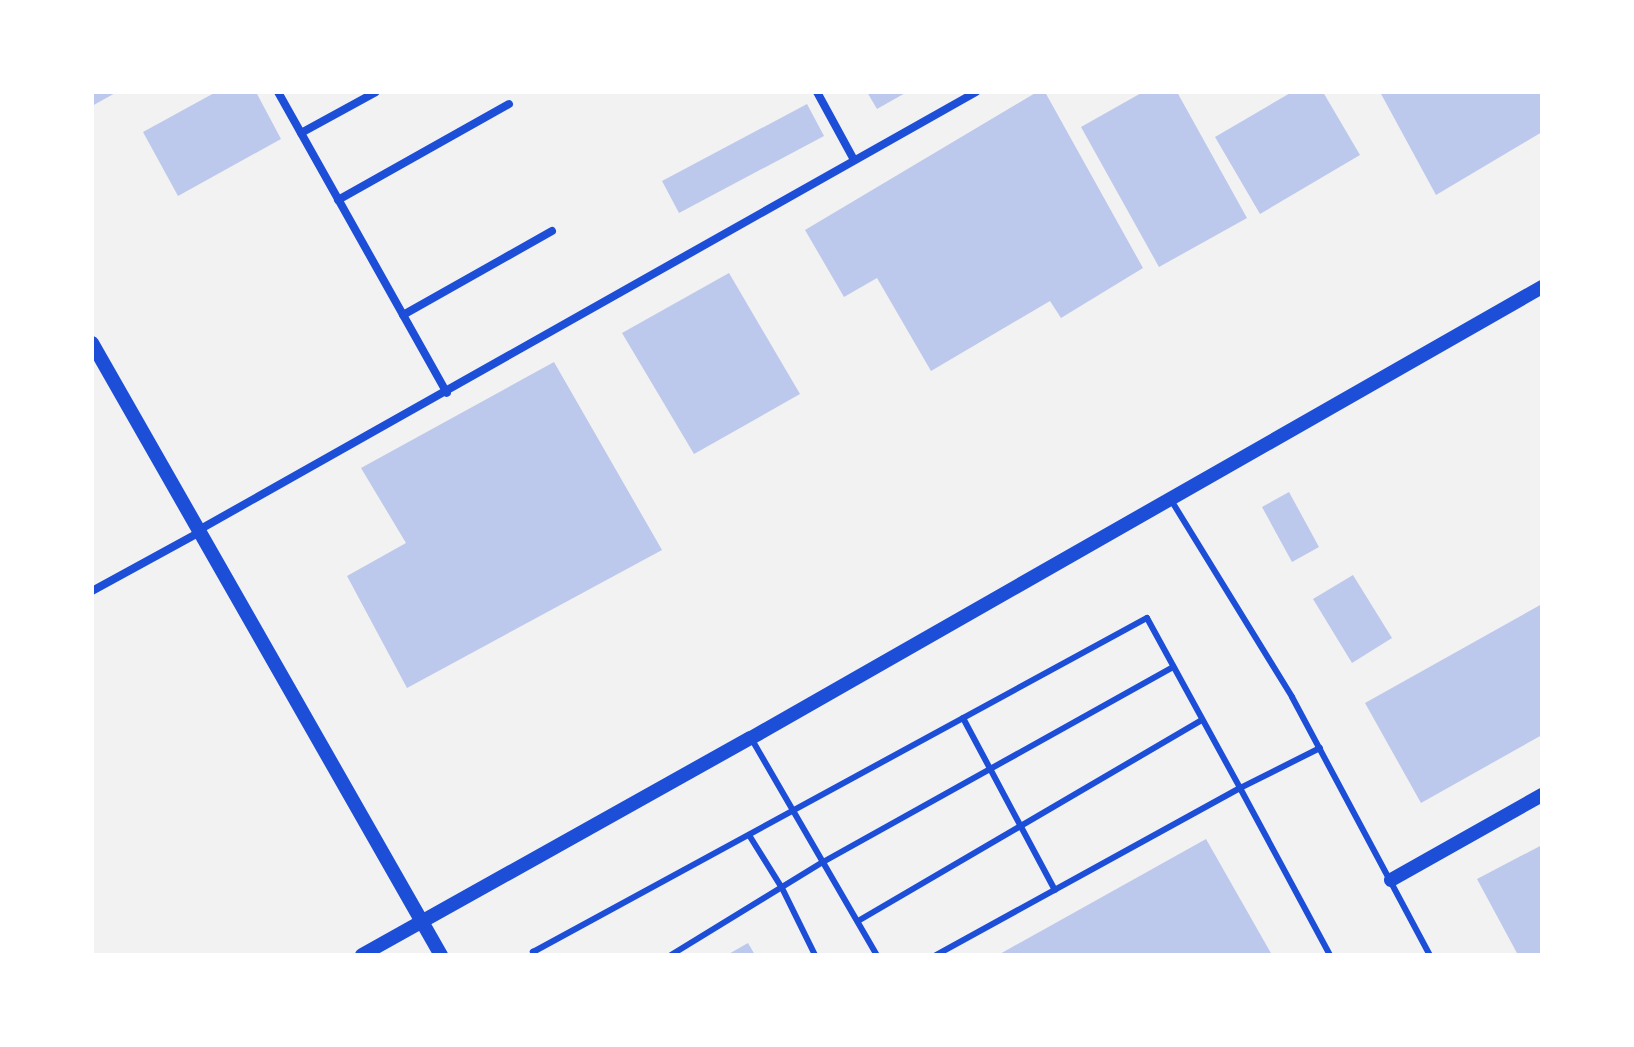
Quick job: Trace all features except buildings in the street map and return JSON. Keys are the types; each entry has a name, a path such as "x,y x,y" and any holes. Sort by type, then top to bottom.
{"street":[{"path":"278,92 447,393"},
{"path":"301,133 376,92"},
{"path":"817,92 854,160"},
{"path":"92,591 976,92"},
{"path":"338,200 509,104"},
{"path":"403,315 552,231"},
{"path":"362,955 751,738 1542,287"},
{"path":"92,343 197,532 299,702 441,955"},
{"path":"1391,880 1542,795"}],"lane":[{"path":"1171,500 1320,748 1430,955"},
{"path":"535,955 533,952 1147,618 1330,955"},
{"path":"671,955 823,862 1173,667"},
{"path":"963,718 1023,825 1055,890"},
{"path":"858,921 1202,720"},
{"path":"751,738 877,955"},
{"path":"936,955 1240,788 1320,748"},
{"path":"749,835 782,888 815,955"}]}
